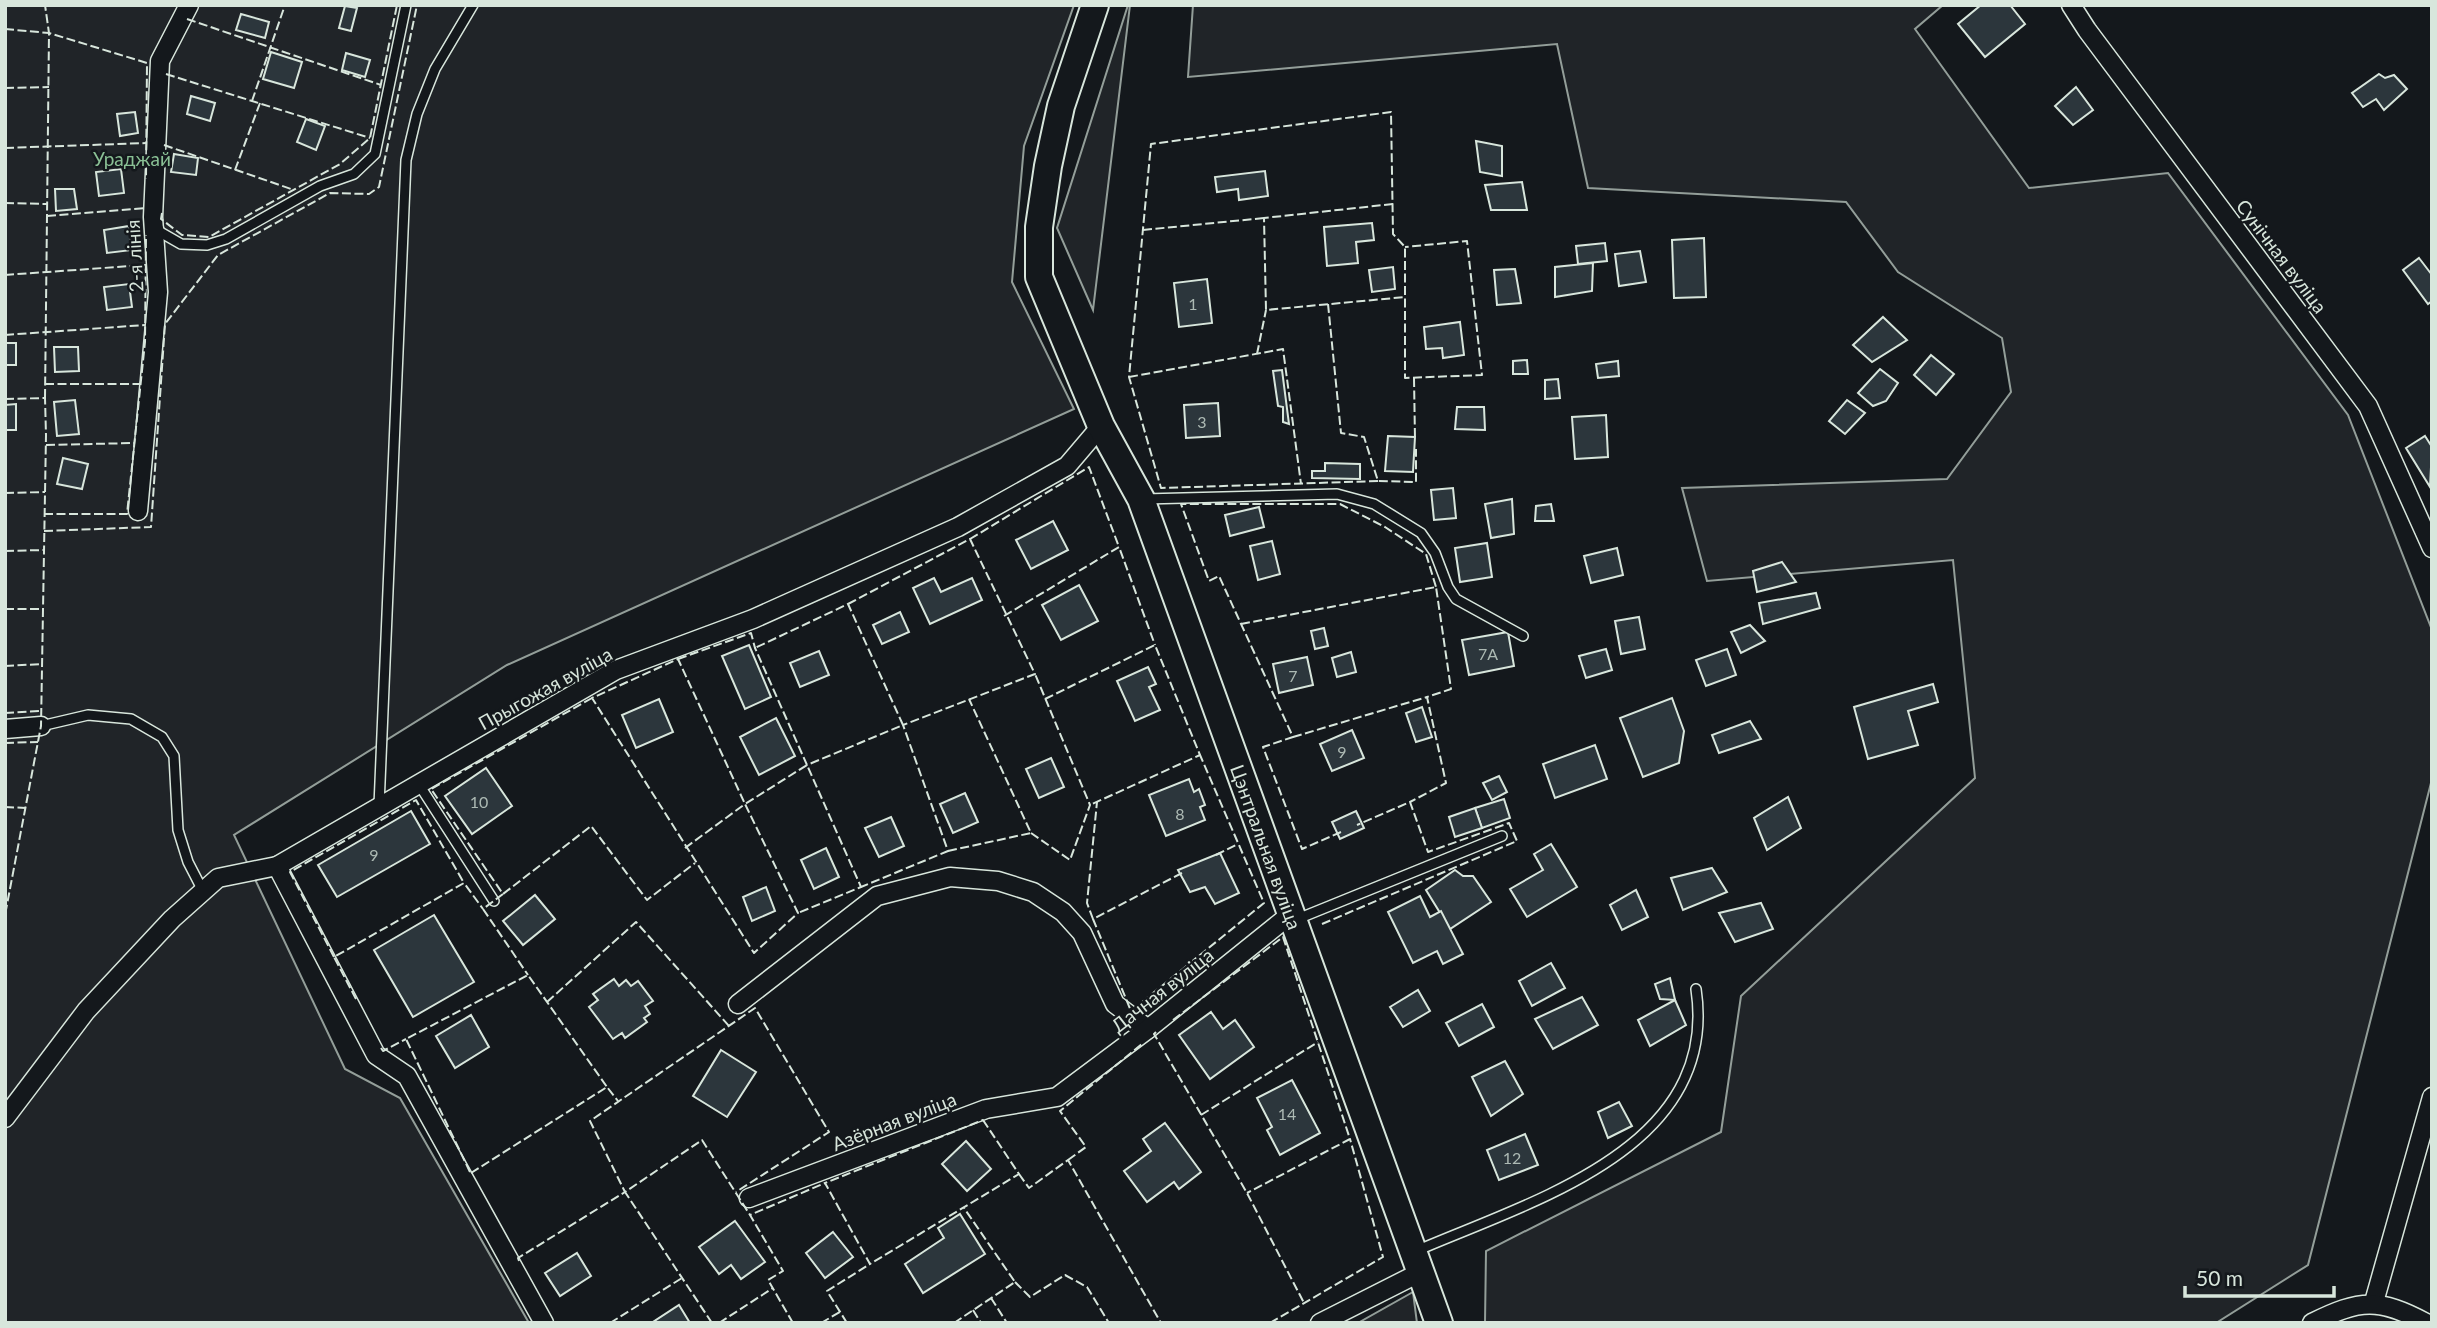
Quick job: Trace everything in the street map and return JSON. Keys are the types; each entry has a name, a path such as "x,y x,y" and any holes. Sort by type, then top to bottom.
{"street":[{"name":"2-я лінія","path":"138,511 158,292 153,217 160,61 189,5"},
{"name":"Цэнтральная вуліца","path":"1095,5 1061,106 1048,166 1039,227 1039,276 1101,426 1141,499 1440,1323"},
{"name":"Сунічная вуліца","path":"2071,5 2368,406 2432,548"},
{"name":"Прыгожая вуліца","path":"5,1118 86,1012 130,962 218,878 277,866 616,670 753,619 958,527 1067,467 1101,426"},
{"path":"5,729 41,726"},
{"path":"277,866 376,1055 407,1076 544,1323"},
{"path":"737,1004 877,896 950,877 998,881 1021,888 1033,892 1063,912 1082,933 1115,1004 1148,1029"},
{"name":"Дачная вуліца","path":"1057,1097 1292,917"},
{"name":"Азёрная вуліца","path":"749,1198 986,1108 1057,1097"},
{"path":"2374,1302 2432,1097"},
{"path":"1320,1323 1418,1261"},
{"path":"2312,1323 2330,1314 2374,1302 2398,1308 2426,1323"}],"lane":[{"path":"153,217 160,232 181,244 207,245 226,239 320,186 354,174 375,153 406,5"},
{"path":"379,806 406,160 417,114 435,69 473,5"},
{"path":"1141,499 1337,494 1374,504 1421,533 1435,553 1448,587 1456,599 1523,636"},
{"path":"41,726 88,715 131,719 162,737 174,756 178,830 188,862 203,891"},
{"path":"418,783 494,901"},
{"path":"1292,917 1502,836"},
{"path":"1418,1261 1581,1180 1640,1140 1671,1103 1695,1053 1701,1020 1696,989"}],"green space":[{"name":"Ураджай","path":"5,5 1074,5 1024,146 1012,282 1074,409 507,665 234,835 345,1069 400,1098 529,1323 5,1323"},
{"path":"1130,5 1093,310 1057,228"},
{"path":"1193,5 1943,5 1915,29 2029,188 2168,173 2348,415 2432,630 2432,779 2308,1265 2216,1323 1485,1323 1486,1251 1721,1132 1741,996 1975,778 1953,560 1707,581 1682,488 1947,479 2011,392 2002,338 1898,272 1846,202 1588,188 1557,44 1188,77"},
{"path":"1413,1292 1417,1323 1358,1323"}],"building":[{"path":"1981,5 2010,5 2025,24 1985,57 1958,24"},
{"path":"345,6 357,8 351,31 339,28"},
{"path":"241,14 269,22 265,38 236,30"},
{"path":"271,52 302,62 294,88 263,79"},
{"path":"346,53 370,60 365,77 342,70"},
{"path":"2379,74 2385,78 2394,75 2407,89 2384,110 2376,99 2363,107 2352,93"},
{"path":"2076,87 2093,110 2073,125 2055,106"},
{"path":"191,96 215,103 210,121 187,114"},
{"path":"135,112 138,133 120,136 117,114"},
{"path":"306,119 325,126 316,150 297,142"},
{"path":"1476,141 1502,146 1502,176 1480,172"},
{"path":"174,154 198,158 196,175 171,172"},
{"path":"121,169 124,193 99,196 96,172"},
{"path":"1265,171 1268,196 1239,200 1238,189 1217,192 1215,177"},
{"path":"1522,182 1527,210 1491,210 1485,185"},
{"path":"55,189 74,189 77,209 56,211"},
{"path":"1372,223 1374,240 1356,242 1358,263 1327,266 1324,227"},
{"path":"129,226 132,250 107,253 104,230"},
{"path":"1704,238 1706,297 1674,298 1672,240"},
{"path":"1605,243 1607,261 1578,264 1576,246"},
{"path":"1640,251 1646,282 1619,286 1615,254"},
{"path":"2419,258 2432,275 2432,301 2428,304 2403,270"},
{"path":"1593,263 1592,291 1555,297 1555,267"},
{"path":"1393,267 1395,289 1372,292 1369,270"},
{"path":"1515,269 1521,303 1497,305 1494,270"},
{"path":"1207,279 1212,323 1179,327 1174,283"},
{"path":"129,284 132,307 107,310 104,287"},
{"path":"1883,317 1907,340 1872,362 1853,345"},
{"path":"1460,322 1464,355 1443,358 1442,348 1426,349 1424,327"},
{"path":"5,343 16,343 16,365 5,365"},
{"path":"54,347 78,347 79,371 55,372"},
{"path":"1931,355 1954,374 1936,395 1914,375"},
{"path":"1527,360 1528,374 1513,374 1513,361"},
{"path":"1618,361 1619,376 1598,378 1596,364"},
{"path":"1880,369 1898,383 1886,401 1873,406 1858,393"},
{"path":"1282,370 1289,424 1283,422 1283,407 1278,406 1273,371"},
{"path":"1558,379 1560,398 1545,399 1545,380"},
{"path":"75,400 79,434 57,436 54,402"},
{"path":"1847,400 1865,413 1845,434 1829,421"},
{"path":"1218,403 1220,436 1186,438 1184,405"},
{"path":"16,404 16,430 5,430 5,405"},
{"path":"1457,407 1484,407 1485,430 1455,429"},
{"path":"1606,415 1608,457 1575,459 1572,417"},
{"path":"1388,436 1415,437 1413,472 1385,471"},
{"path":"2425,436 2432,447 2430,487 2406,448"},
{"path":"63,458 88,464 82,489 57,484"},
{"path":"1325,463 1360,464 1360,479 1312,478 1312,471 1325,471"},
{"path":"1453,488 1456,518 1434,520 1431,490"},
{"path":"1512,499 1514,534 1491,538 1485,504"},
{"path":"1551,504 1554,521 1535,521 1536,506"},
{"path":"1259,507 1264,527 1230,536 1225,515"},
{"path":"1053,521 1068,550 1031,569 1016,540"},
{"path":"1272,541 1280,574 1258,580 1250,546"},
{"path":"1487,543 1492,577 1460,582 1455,548"},
{"path":"1617,548 1623,575 1591,583 1584,556"},
{"path":"1782,562 1796,582 1757,592 1753,571"},
{"path":"934,578 941,592 972,578 982,600 930,624 913,588"},
{"path":"1079,585 1098,621 1061,640 1042,605"},
{"path":"1816,593 1820,608 1763,624 1759,603"},
{"path":"900,612 909,632 882,644 873,625"},
{"path":"1639,617 1645,649 1621,654 1615,621"},
{"path":"1750,625 1765,641 1741,653 1731,632"},
{"path":"1324,628 1328,646 1315,649 1311,631"},
{"path":"1508,632 1514,666 1469,675 1462,640"},
{"path":"749,645 771,697 745,709 722,656"},
{"path":"1606,649 1612,670 1586,678 1579,656"},
{"path":"1727,649 1736,675 1706,686 1696,660"},
{"path":"819,651 829,675 800,687 790,663"},
{"path":"1351,652 1356,672 1337,677 1332,658"},
{"path":"1307,657 1313,685 1279,693 1273,664"},
{"path":"1148,667 1156,684 1149,687 1160,710 1135,721 1117,681"},
{"path":"1933,684 1938,702 1908,711 1918,745 1868,759 1854,707"},
{"path":"1672,698 1684,731 1679,763 1643,777 1620,718"},
{"path":"659,699 673,732 636,748 622,715"},
{"path":"1422,707 1432,737 1416,742 1406,713"},
{"path":"776,718 795,756 759,775 740,737"},
{"path":"1750,721 1761,739 1719,753 1712,735"},
{"path":"1352,730 1364,758 1332,771 1320,744"},
{"path":"1595,745 1607,779 1555,798 1543,764"},
{"path":"1051,758 1064,787 1039,798 1026,769"},
{"path":"486,768 512,806 472,834 445,796"},
{"path":"1499,776 1507,792 1492,800 1483,783"},
{"path":"1189,779 1194,792 1199,789 1205,805 1200,807 1205,820 1166,836 1149,795"},
{"path":"965,793 978,822 953,833 940,804"},
{"path":"1788,797 1801,828 1767,850 1754,818"},
{"path":"1504,799 1510,818 1482,828 1475,808"},
{"path":"1475,808 1482,828 1455,837 1449,817"},
{"path":"411,811 430,844 337,897 318,865"},
{"path":"1356,811 1364,828 1340,839 1332,822"},
{"path":"891,817 904,846 879,857 865,828"},
{"path":"1551,844 1577,887 1527,917 1510,889 1543,870 1534,854"},
{"path":"826,848 839,877 814,889 801,860"},
{"path":"1220,853 1239,893 1215,904 1205,887 1190,892 1178,870"},
{"path":"1712,868 1727,892 1683,910 1671,878"},
{"path":"1455,870 1463,876 1473,876 1491,902 1450,929 1426,890"},
{"path":"766,887 775,911 752,921 743,897"},
{"path":"1636,890 1648,917 1622,930 1610,905"},
{"path":"535,895 555,919 523,945 503,921"},
{"path":"1420,896 1430,917 1441,911 1463,954 1443,964 1437,951 1413,963 1388,912"},
{"path":"1761,903 1773,929 1735,942 1719,913"},
{"path":"434,915 474,982 413,1017 374,950"},
{"path":"1551,963 1565,988 1532,1006 1519,981"},
{"path":"1670,978 1675,1000 1660,999 1655,984"},
{"path":"614,979 619,986 626,980 631,986 638,981 653,1001 645,1006 650,1014 644,1018 647,1022 625,1038 622,1033 613,1039 589,1007 598,1000 593,994"},
{"path":"1418,990 1430,1011 1403,1027 1390,1007"},
{"path":"1582,997 1598,1025 1553,1049 1535,1019"},
{"path":"1675,1000 1686,1025 1650,1046 1638,1020"},
{"path":"1482,1004 1494,1027 1459,1046 1446,1023"},
{"path":"1211,1012 1223,1029 1235,1020 1254,1047 1210,1079 1179,1035"},
{"path":"471,1015 489,1047 455,1068 436,1036"},
{"path":"721,1050 756,1072 727,1117 693,1096"},
{"path":"1505,1061 1523,1094 1491,1116 1472,1077"},
{"path":"1292,1080 1320,1133 1280,1155 1267,1130 1272,1127 1257,1098"},
{"path":"1619,1102 1632,1126 1608,1138 1598,1112"},
{"path":"1165,1123 1201,1172 1179,1189 1174,1182 1147,1202 1124,1171 1151,1151 1143,1139"},
{"path":"1525,1134 1538,1165 1499,1180 1487,1150"},
{"path":"966,1141 991,1169 967,1191 942,1164"},
{"path":"960,1214 985,1254 923,1293 905,1264 944,1238 938,1228"},
{"path":"735,1221 765,1262 741,1279 731,1265 719,1274 699,1247"},
{"path":"833,1232 853,1257 825,1278 806,1253"},
{"path":"577,1253 591,1276 560,1296 545,1273"},
{"path":"679,1305 690,1323 653,1322"}],"fence":[{"path":"45,5 49,33 45,398"},
{"path":"252,101 285,5"},
{"path":"162,213 161,219 182,235 209,237 340,164 370,138 397,5"},
{"path":"44,531 151,527 165,324 218,255 330,193 369,194 379,187 417,5"},
{"path":"187,19 381,85"},
{"path":"5,29 49,33 147,63 146,179"},
{"path":"166,74 370,138"},
{"path":"5,88 49,87"},
{"path":"235,170 260,103"},
{"path":"1378,481 1161,488 1129,377 1151,144 1391,112 1393,234 1405,247 1405,378 1482,375 1467,241 1405,247"},
{"path":"5,148 146,143"},
{"path":"164,145 294,190"},
{"path":"5,203 47,204"},
{"path":"1393,204 1264,218 1266,310 1405,297"},
{"path":"47,216 146,208"},
{"path":"1143,230 1264,218"},
{"path":"44,514 127,514 145,342 146,235"},
{"path":"5,275 145,265"},
{"path":"1328,304 1341,433 1364,437 1378,481 1416,482 1416,449"},
{"path":"1257,354 1266,310"},
{"path":"5,335 145,325"},
{"path":"1129,377 1283,349 1301,484"},
{"path":"1414,378 1415,439"},
{"path":"45,384 141,384"},
{"path":"5,399 45,398 46,435 41,726 5,915"},
{"path":"46,445 134,443"},
{"path":"970,539 1089,467 1119,547"},
{"path":"5,493 45,492"},
{"path":"1341,832 1302,849 1263,747 1293,737 1219,576 1209,581 1181,504 1340,504 1385,527 1426,554 1436,587"},
{"path":"848,604 970,539 1035,674 903,725 948,851 861,887"},
{"path":"1004,616 1119,547 1155,645"},
{"path":"5,551 44,550"},
{"path":"1241,624 1436,587 1451,689 1427,697"},
{"path":"678,659 751,633 755,648 807,765 903,725 848,604 755,648"},
{"path":"5,609 43,609"},
{"path":"1045,699 1155,645 1200,755 1090,805"},
{"path":"685,848 745,804 798,913 754,953 592,698 678,659 745,804 807,765 861,887 798,913"},
{"path":"5,666 42,664"},
{"path":"1031,833 1070,860 1090,805 1035,674"},
{"path":"1293,737 1427,697 1446,783 1410,802"},
{"path":"592,698 431,789 503,894 591,826 647,900 695,863"},
{"path":"948,851 1031,833 969,699"},
{"path":"5,713 41,711"},
{"path":"5,743 38,742"},
{"path":"1182,873 1093,919 1131,1011 1264,903 1200,755"},
{"path":"334,957 290,872 416,800 464,883"},
{"path":"1093,919 1087,903 1097,802"},
{"path":"1322,924 1517,841 1509,823 1428,852 1410,802 1357,825"},
{"path":"5,807 26,808"},
{"path":"1216,855 1238,844"},
{"path":"356,999 334,957 464,883 483,909"},
{"path":"503,894 483,909 528,975"},
{"path":"547,1002 636,922 729,1026"},
{"path":"1173,1020 1283,937 1350,1139 1247,1193"},
{"path":"470,1172 406,1039 528,975 607,1087"},
{"path":"519,1261 518,1258 625,1192 590,1121 755,1008 829,1132 736,1192"},
{"path":"1156,1032 1154,1034 1247,1193 1304,1303"},
{"path":"381,1048 383,1051 406,1039"},
{"path":"1201,1115 1318,1042"},
{"path":"1068,1160 1086,1147 1060,1111 1142,1044"},
{"path":"471,1173 607,1087 618,1101"},
{"path":"983,1120 1019,1174 870,1264 825,1183 983,1120"},
{"path":"1270,1323 1383,1257 1350,1139"},
{"path":"712,1323 625,1192 702,1140 750,1215"},
{"path":"1019,1174 1029,1188 1068,1160 1161,1323"},
{"path":"793,1323 768,1280 783,1271 750,1215 825,1183"},
{"path":"954,1323 1015,1282 964,1208"},
{"path":"847,1323 827,1291 870,1264"},
{"path":"1015,1282 1030,1297 1065,1275 1087,1287 1109,1323"},
{"path":"610,1323 682,1278"},
{"path":"719,1323 773,1288"},
{"path":"991,1298 1007,1323"},
{"path":"973,1310 981,1323"},
{"path":"821,1323 840,1312"}]}
